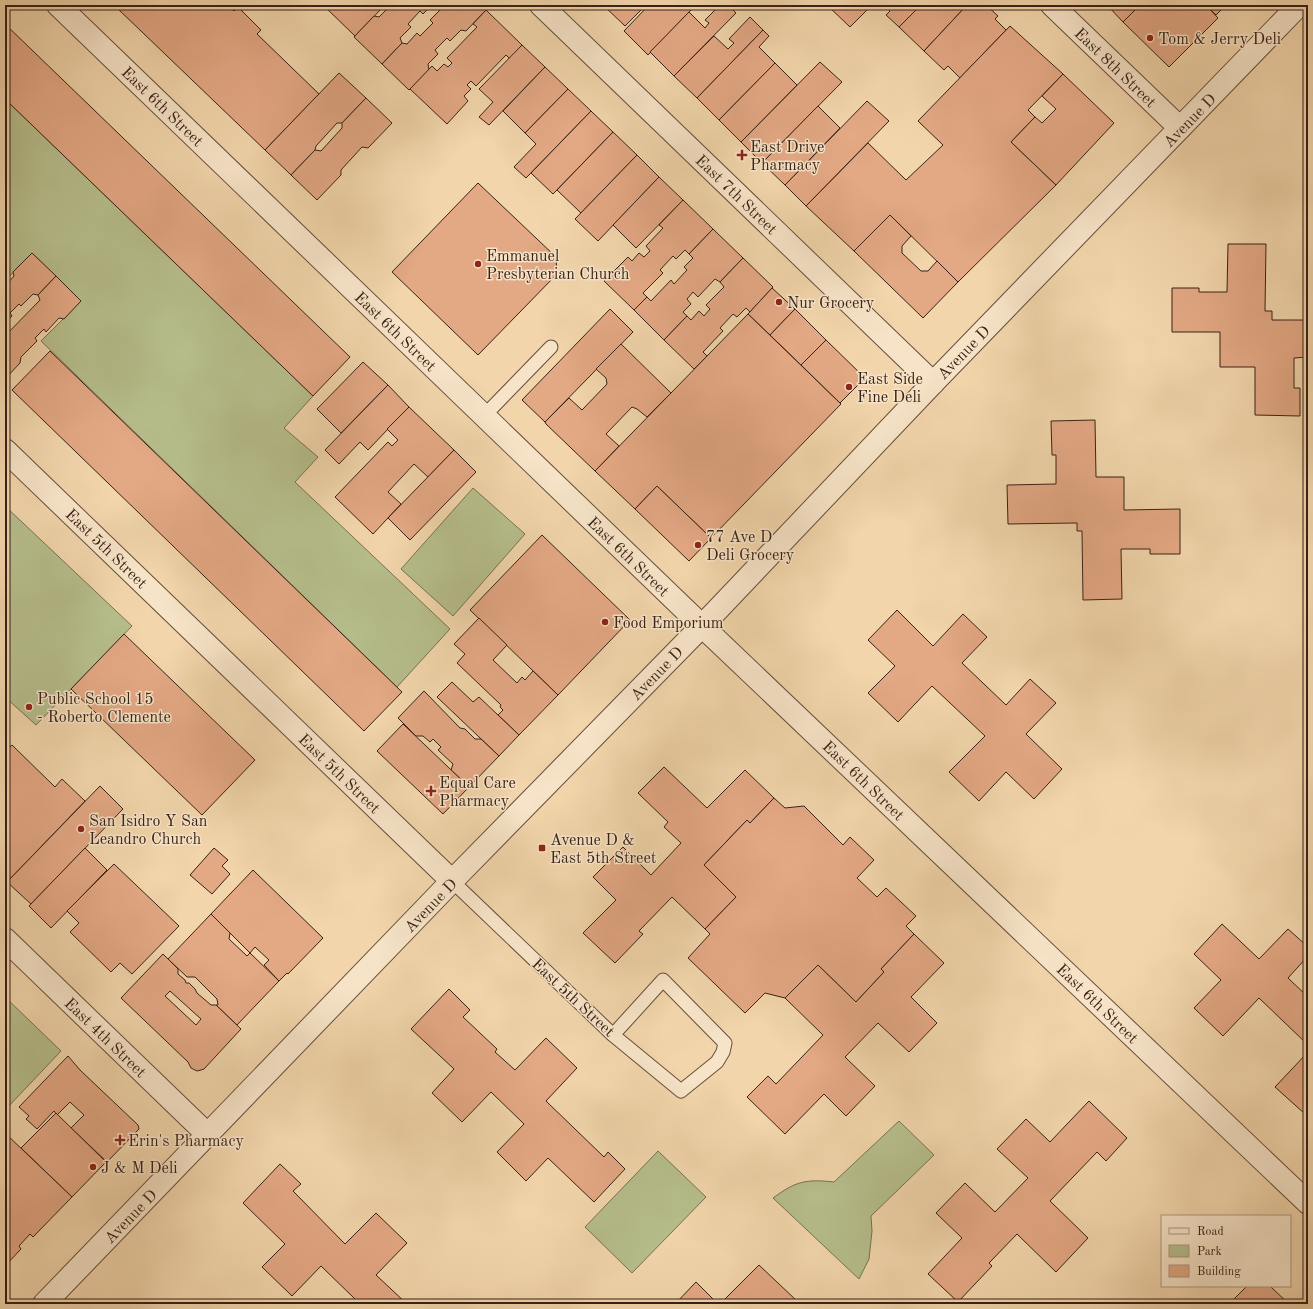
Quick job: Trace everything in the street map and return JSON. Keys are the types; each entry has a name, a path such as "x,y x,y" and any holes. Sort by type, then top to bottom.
{"street":[{"name":"East 6th Street","path":"58,5 702,626 1308,1203"},
{"name":"East 7th Street","path":"541,5 933,383"},
{"name":"East 8th Street","path":"1052,5 1180,128"},
{"name":"Avenue D","path":"44,1304 452,881 702,626 933,383 1299,5"},
{"name":"East 5th Street","path":"5,450 452,881"},
{"name":"East 4th Street","path":"5,939 208,1135"}],"lane":[{"path":"484,416 550,348"},
{"name":"East 5th Street","path":"452,881 613,1035 681,1091 717,1062 723,1052 724,1043 663,980 613,1035"}],"green space":[{"path":"5,99 313,396 284,428 318,457 295,482 450,629 397,687 41,341 81,301 32,253 5,281"},
{"path":"473,488 525,534 453,616 401,569"},
{"name":"Public School 15 - Roberto Clemente","path":"5,506 132,626 36,725 5,697"},
{"path":"5,997 61,1051 7,1108 5,1106"},
{"path":"899,1121 934,1155 871,1216 872,1231 869,1259 859,1279 773,1198 788,1188 802,1182 834,1182"},
{"path":"658,1151 706,1197 632,1273 585,1227"}],"building":[{"path":"120,5 227,5 234,11 238,7 261,30 257,34 319,94 265,150 117,8"},
{"path":"323,5 383,5 384,6 355,36"},
{"path":"397,5 432,5 423,14 420,11 408,24 411,27 400,38 402,43 382,64 354,37 374,16 379,17 390,6 393,9"},
{"path":"439,5 481,5 486,10 466,31 461,30 450,41 447,38 435,50 438,54 428,64 429,70 409,90 382,64 402,43 407,44 417,33 420,36 433,23 430,20 440,10"},
{"path":"603,5 646,5 625,26"},
{"path":"649,5 685,5 691,10 648,55 624,31"},
{"path":"720,5 728,5 736,13 674,76 650,52 689,12 705,28 709,23 705,20"},
{"path":"827,5 872,5 850,27"},
{"path":"884,5 921,5 899,27 886,15 890,11"},
{"path":"921,5 967,5 924,51 899,27"},
{"path":"967,5 986,5 998,16 995,19 1006,30 960,78 948,66 944,70 924,51"},
{"path":"1107,5 1140,5 1123,22"},
{"path":"1140,5 1174,5 1176,7 1181,7 1183,5 1206,5 1218,18 1169,67 1123,22"},
{"path":"1206,5 1226,5 1216,15"},
{"path":"486,10 522,45 510,59 506,55 476,86 471,81 467,85 471,89 464,96 468,101 447,124 410,89 432,66 437,71 444,64 448,67 452,63 447,58 477,27 473,24"},
{"path":"750,17 763,30 697,98 674,76 714,36 728,49 734,43 729,39"},
{"path":"5,24 350,357 313,396 5,99"},
{"path":"1010,26 1063,74 1028,110 1035,117 1011,142 1056,185 958,282 890,215 854,251 806,206 868,143 906,180 943,145 918,121"},
{"path":"763,30 769,36 759,47 775,63 719,120 697,98"},
{"path":"522,45 545,67 489,125 479,117 493,102 479,89"},
{"path":"820,62 842,82 762,163 741,142"},
{"path":"775,63 797,85 741,142 719,120"},
{"path":"545,67 568,89 525,133 503,111"},
{"path":"339,73 366,98 342,123 337,123 316,146 315,150 291,175 265,150"},
{"path":"1063,74 1114,123 1056,185 1011,142 1035,117 1042,123 1056,109 1042,96"},
{"path":"568,89 591,111 526,178 514,167 536,144 525,133"},
{"path":"366,98 392,123 368,148 362,147 341,170 341,175 317,200 291,175 315,150 321,151 342,128 342,123"},
{"path":"867,101 889,121 806,206 785,185"},
{"path":"818,106 840,128 785,185 762,163"},
{"path":"591,111 613,132 553,194 531,173"},
{"path":"613,132 637,155 581,213 557,190"},
{"path":"637,155 659,177 598,241 575,219"},
{"path":"659,177 683,200 636,248 613,225"},
{"name":"Emmanuel Presbyterian Church","path":"478,183 556,257 557,274 478,355 392,272"},
{"path":"683,200 713,229 689,254 685,250 676,259 673,256 660,270 663,273 643,293 647,297 634,310 604,281 628,257 632,261 639,253 644,257 650,251 646,246 663,228 659,225"},
{"path":"890,215 911,236 902,246 902,253 921,271 928,271 937,261 958,282 923,318 854,251"},
{"path":"713,229 743,258 720,282 715,279 698,297 693,292 687,299 691,304 683,312 687,316 664,340 634,310 647,297 651,301 671,280 674,284 687,270 684,267 693,258 689,254"},
{"path":"1228,244 1266,244 1265,311 1272,311 1272,320 1308,320 1308,357 1294,358 1294,388 1300,388 1300,416 1255,415 1255,367 1220,367 1220,332 1172,332 1172,288 1199,288 1199,292 1227,292"},
{"path":"32,253 56,276 38,295 33,294 21,306 19,304 10,313 12,316 5,323 5,286 14,276 13,272"},
{"path":"743,258 773,287 750,312 746,308 737,317 733,314 720,328 723,331 703,352 707,356 694,369 664,340 687,316 691,320 699,311 704,316 710,309 706,305 724,287 720,282"},
{"path":"56,276 81,301 64,319 59,318 46,332 44,329 35,338 37,341 21,357 20,363 5,379 5,336 40,300 38,295"},
{"path":"772,288 795,309 770,335 748,314"},
{"path":"610,309 633,332 545,422 522,400"},
{"path":"795,309 826,340 801,365 770,335"},
{"path":"748,314 841,404 711,538 657,486 635,509 595,471"},
{"path":"826,340 865,378 840,403 801,365"},
{"path":"621,344 671,393 647,417 632,407 606,434 619,446 595,471 545,422 569,398 582,410 607,384 606,378 596,369"},
{"path":"50,351 402,692 364,731 12,390"},
{"path":"363,362 388,385 341,433 317,409"},
{"path":"388,385 409,407 368,450 360,442 339,464 325,450"},
{"path":"409,407 454,450 428,477 414,464 388,492 401,504 373,534 335,497 388,442 392,446 398,440 387,429"},
{"path":"1095,420 1096,477 1124,477 1124,510 1180,509 1180,554 1150,554 1150,549 1121,549 1122,599 1083,600 1082,531 1077,531 1077,523 1008,524 1007,485 1056,484 1056,455 1052,455 1051,421"},
{"path":"454,450 476,472 410,540 388,518"},
{"path":"657,486 711,538 689,561 635,509"},
{"path":"542,535 630,620 558,695 470,610"},
{"path":"897,610 933,646 963,614 987,637 962,663 1006,705 1030,679 1056,703 1026,734 1062,769 1034,799 1006,772 979,801 949,772 985,736 932,686 898,722 868,693 895,666 868,640"},
{"path":"479,618 507,645 493,660 517,683 522,677 525,680 533,671 558,695 519,735 498,715 503,710 500,707 501,705 457,663 465,654 454,644"},
{"path":"124,634 255,760 202,815 71,689"},
{"path":"452,682 473,702 479,697 519,735 499,756 437,697"},
{"path":"424,691 460,728 465,729 475,739 481,739 499,756 469,787 451,770 453,764 438,750 441,747 433,739 430,742 423,736 416,736 398,718"},
{"path":"403,724 469,787 443,814 377,751"},
{"path":"12,745 55,787 62,779 85,801 9,880 5,876 5,752"},
{"path":"664,767 707,808 745,770 774,798 750,823 747,820 704,865 736,897 705,929 672,897 639,931 643,934 615,963 583,933 616,900 593,877 623,847 651,875 681,843 664,827 668,822 638,793"},
{"name":"San Isidro Y San Leandro Church","path":"100,786 123,809 31,904 7,882"},
{"path":"774,798 785,808 804,806 843,845 850,837 874,860 857,878 877,897 886,888 916,916 906,926 914,934 881,969 884,972 856,1002 818,965 785,998 765,993 745,1013 688,958 710,934 705,929 736,897 704,865 747,820 750,823"},
{"path":"85,848 107,870 51,928 29,906"},
{"path":"214,848 228,860 222,866 230,874 212,894 190,875"},
{"path":"114,864 179,926 132,974 120,963 111,972 70,932 79,923 67,911"},
{"path":"253,870 323,938 288,974 287,973 279,981 264,965 269,960 255,947 250,953 211,914"},
{"path":"211,914 230,933 229,939 247,956 250,953 279,981 237,1025 216,1005 218,1005 217,999 195,977 187,977 168,959"},
{"path":"1222,924 1259,959 1288,929 1308,947 1308,956 1288,978 1308,997 1308,1045 1259,998 1223,1036 1194,1008 1221,980 1194,954"},
{"path":"914,934 944,963 911,997 937,1023 909,1052 878,1023 845,1057 875,1086 846,1116 824,1094 785,1134 747,1097 768,1076 776,1084 823,1035 785,998 818,965 856,1002 884,972 881,969"},
{"path":"163,954 178,969 178,974 185,980 186,983 189,983 197,993 211,1005 216,1005 241,1029 204,1069 197,1071 191,1068 188,1062 121,998","holes":["170,991 201,1019 196,1025 165,996"]},
{"path":"449,989 470,1010 463,1017 497,1049 495,1052 515,1070 546,1038 577,1068 546,1101 604,1157 608,1152 625,1169 594,1202 548,1158 526,1181 497,1152 524,1124 491,1092 462,1122 432,1093 454,1069 411,1029"},
{"path":"1308,1052 1308,1111 1305,1114 1275,1087"},
{"path":"68,1056 80,1070 138,1125 139,1129 107,1162 71,1128 84,1115 70,1102 57,1115 54,1111 37,1129 26,1119 29,1116 19,1107"},
{"path":"1089,1101 1127,1138 1106,1161 1097,1152 1050,1201 1088,1238 1056,1272 1017,1234 989,1263 992,1266 958,1302 928,1274 962,1238 936,1213 965,1183 995,1212 1028,1178 997,1149 1026,1119 1050,1142"},
{"path":"56,1113 106,1162 72,1197 21,1148"},
{"path":"5,1133 72,1197 33,1237 30,1234 19,1246 21,1249 5,1266"},
{"path":"280,1164 301,1184 293,1191 345,1244 376,1213 407,1243 376,1275 407,1304 351,1304 356,1300 321,1266 292,1296 262,1267 285,1244 243,1203"},
{"path":"759,1265 797,1301 794,1304 720,1304"},
{"path":"696,1282 718,1304 675,1304"},
{"path":"1246,1287 1271,1287 1289,1304 1230,1303"}],"place":[{"name":"Tom & Jerry Deli","path":"1150,38"},
{"name":"East Drive Pharmacy","path":"742,155"},
{"name":"Emmanuel Presbyterian Church","path":"478,264"},
{"name":"Nur Grocery","path":"779,302"},
{"name":"East Side Fine Deli","path":"849,387"},
{"name":"77 Ave D Deli Grocery","path":"698,545"},
{"name":"Food Emporium","path":"605,622"},
{"name":"Public School 15 - Roberto Clemente","path":"29,707"},
{"name":"Equal Care Pharmacy","path":"431,791"},
{"name":"San Isidro Y San Leandro Church","path":"81,829"},
{"name":"Avenue D & East 5th Street","path":"542,848"},
{"name":"Erin's Pharmacy","path":"120,1140"},
{"name":"J & M Deli","path":"93,1167"}]}
